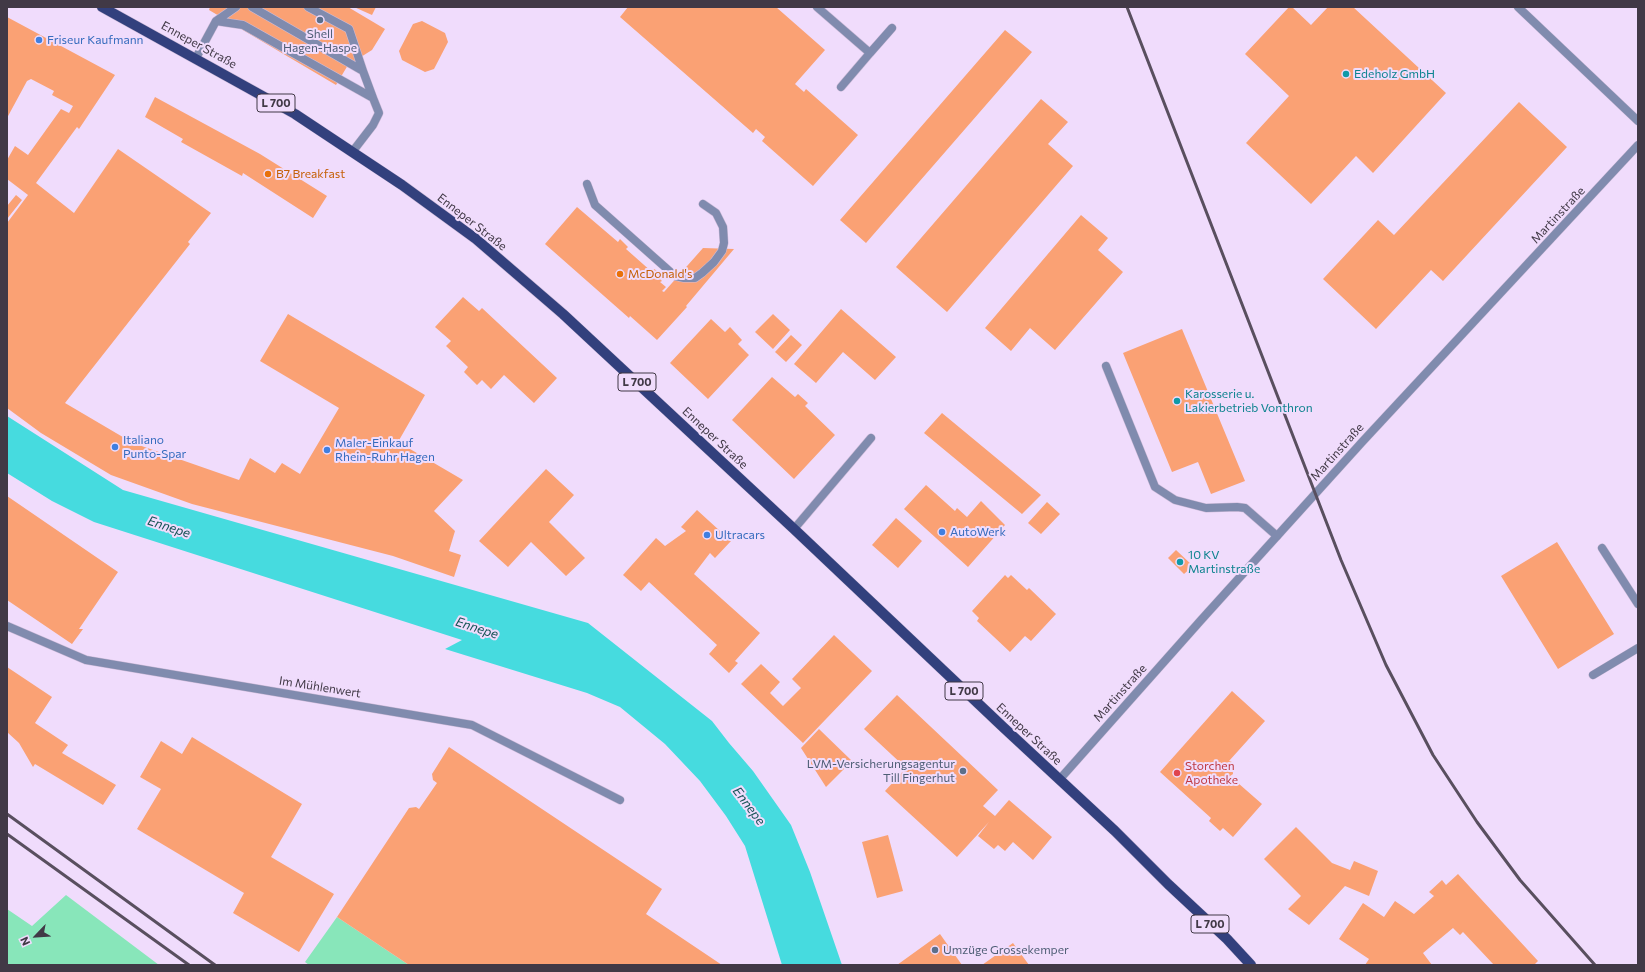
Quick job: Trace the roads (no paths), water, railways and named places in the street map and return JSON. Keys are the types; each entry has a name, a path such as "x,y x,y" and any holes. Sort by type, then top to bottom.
{"main road":[{"name":"Enneper Straße","path":"102,7 295,114 353,151 476,239 552,304 794,529 1059,780 1115,831 1251,965"}],"street":[{"path":"196,58 216,21 236,7"},
{"path":"252,7 363,71"},
{"path":"308,7 349,29 379,112 373,125 353,151"},
{"path":"817,7 870,53"},
{"path":"1518,7 1638,121"},
{"path":"216,21 244,25 373,98"},
{"path":"841,87 892,28"},
{"name":"Martinstraße","path":"1059,780 1363,441 1638,145"},
{"path":"587,184 595,205 675,276 684,278 694,278 702,273 722,252 724,243 723,227 716,213 703,204"},
{"path":"1106,366 1155,487 1175,500 1206,508 1245,508 1277,536"},
{"path":"794,529 871,438"},
{"path":"1602,548 1638,604"},
{"name":"Im Mühlenwert","path":"7,626 86,660 472,725 620,800"},
{"path":"1593,675 1638,648"}],"water":[{"name":"Ennepe","path":"7,416 123,490 588,623 712,721 753,771 791,825 810,872 842,965 782,965 745,846 726,816 700,781 665,744 620,707 587,693 445,649 462,640 94,522 52,501 7,473"}],"railway":[{"path":"1127,7 1341,560 1386,665 1433,755 1477,822 1520,880 1595,965"},
{"path":"7,814 215,965"},
{"path":"7,834 189,965"}],"place":[{"name":"Shell Hagen-Haspe","path":"320,20"},
{"name":"Friseur Kaufmann","path":"39,40"},
{"name":"Edeholz GmbH","path":"1346,74"},
{"name":"B7 Breakfast","path":"268,174"},
{"name":"McDonald's","path":"620,274"},
{"name":"Karosserie u. Lakierbetrieb Vonthron","path":"1177,401"},
{"name":"Italiano Punto-Spar","path":"115,447"},
{"name":"Maler-Einkauf Rhein-Ruhr Hagen","path":"327,450"},
{"name":"AutoWerk","path":"942,532"},
{"name":"Ultracars","path":"707,535"},
{"name":"10 KV Martinstraße","path":"1180,562"},
{"name":"LVM-Versicherungsagentur Till Fingerhut","path":"963,771"},
{"name":"Storchen Apotheke","path":"1177,773"},
{"name":"Umzüge Grossekemper","path":"935,950"}]}
